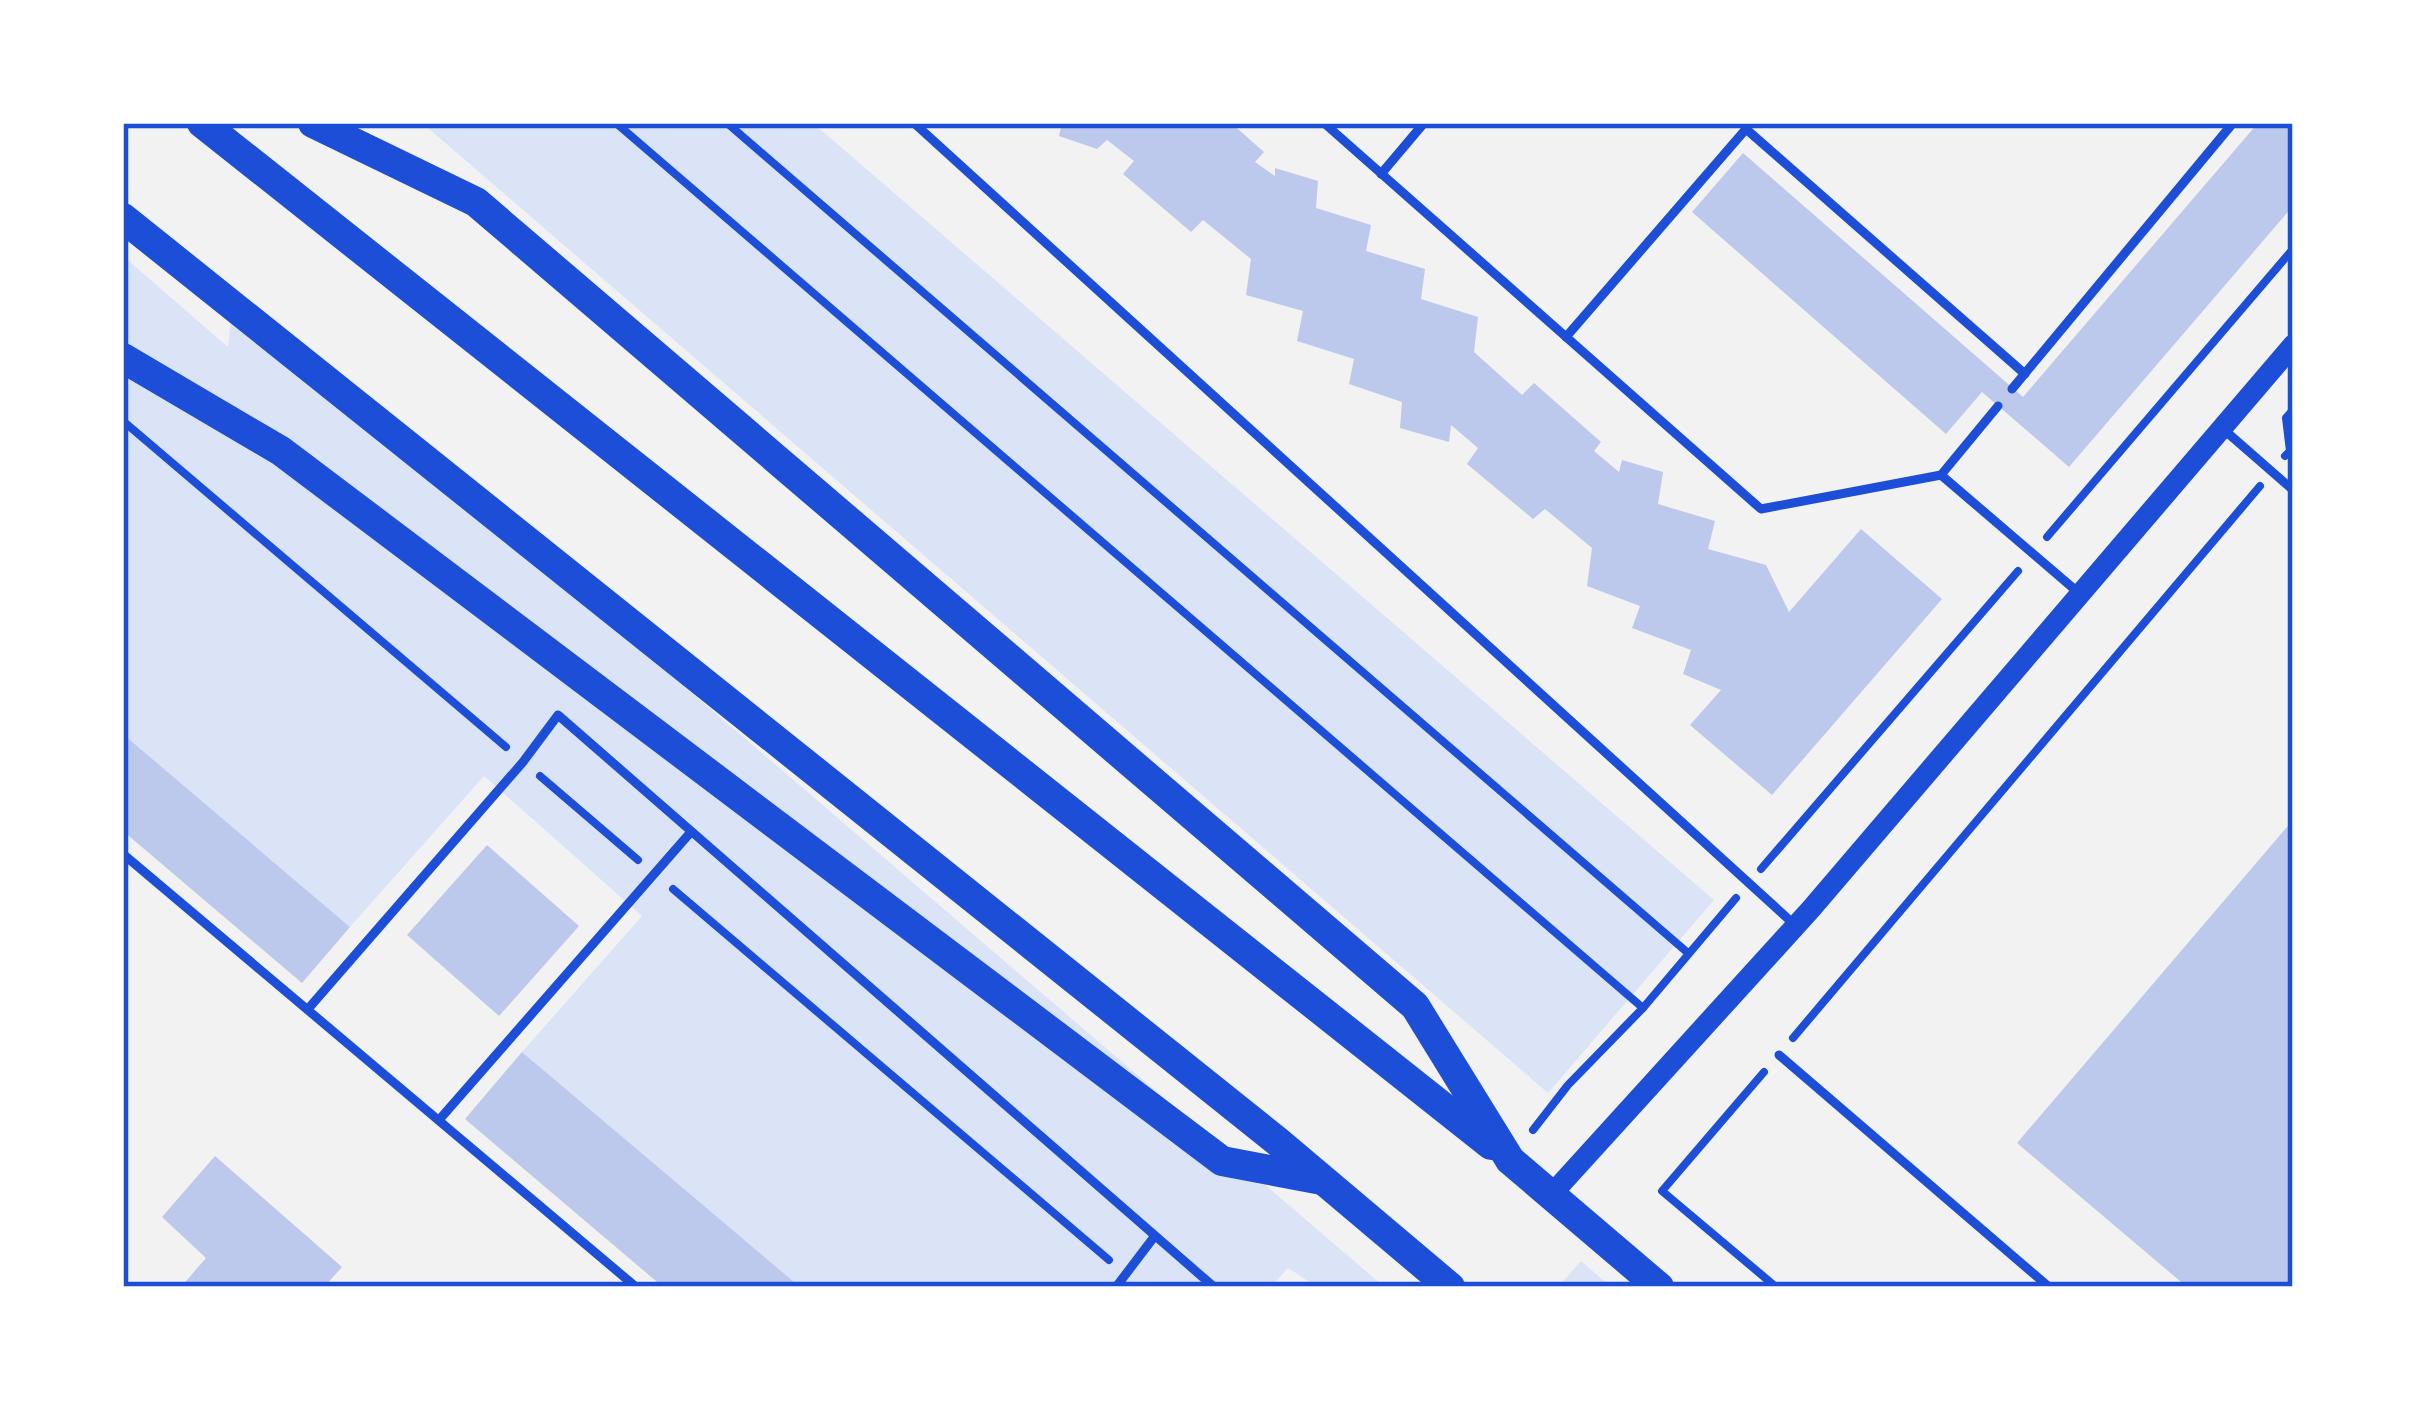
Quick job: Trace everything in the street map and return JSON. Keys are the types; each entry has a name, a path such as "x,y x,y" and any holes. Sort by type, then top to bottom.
{"main road":[{"path":"202,123 1510,1160 1659,1287"},
{"path":"313,123 476,202 1415,1006 1510,1160"},
{"path":"123,218 1326,1181 1450,1287"},
{"path":"123,358 281,451 1222,1161 1326,1181"}],"street":[{"path":"1551,1195 1796,926 2293,345"}],"lane":[{"path":"914,123 1796,926"},
{"path":"1324,123 1761,509 1941,475 1998,406"},
{"path":"1381,174 1424,123"},
{"path":"2012,389 2233,123"},
{"path":"1566,337 1748,126 2025,374"},
{"path":"2222,428 2293,490"},
{"path":"1941,475 2080,594"},
{"path":"308,1009 559,715 1214,1287"},
{"path":"439,1120 690,833"},
{"path":"123,854 636,1287"},
{"path":"1779,1055 2049,1287"},
{"path":"1116,1287 1154,1237"}],"path":[{"path":"616,123 1643,1008"},
{"path":"727,123 1688,953"},
{"path":"1776,1287 1662,1191 2290,451 2286,418 2293,410"},
{"path":"123,421 1126,1275"},
{"path":"1510,1160 1568,1085 1643,1008 1748,884"}],"shaded area":[{"path":"422,123 813,123 1714,900 1548,1093"},
{"path":"123,256 228,347 233,299 1382,1285 1317,1287 1288,1268 1271,1287 800,1287 522,1052 642,916 484,776 350,927 123,734"},
{"path":"1581,1261 1611,1287 1558,1287"}],"building":[{"path":"1062,123 1231,123 1264,152 1255,162 1275,176 1275,168 1318,181 1316,208 1371,225 1366,251 1425,269 1421,299 1478,317 1474,352 1522,395 1534,383 1601,442 1594,451 1619,472 1622,460 1663,472 1658,504 1715,521 1708,549 1766,565 1789,612 1861,529 1942,599 1772,795 1690,725 1721,690 1683,674 1691,650 1632,628 1640,606 1587,586 1592,548 1545,509 1533,519 1467,464 1478,448 1451,425 1449,442 1400,428 1402,402 1349,384 1354,359 1297,341 1303,311 1246,295 1251,259 1203,220 1191,232 1123,174 1134,161 1107,140 1097,149 1059,136"},
{"path":"2258,123 2293,123 2293,206 2069,467 1982,392 1946,434 1692,212 1743,153 2023,397"},
{"path":"123,734 350,927 302,983 123,831"},
{"path":"2293,820 2293,1287 2187,1287 2017,1143"},
{"path":"487,845 579,926 499,1016 407,935"},
{"path":"522,1052 800,1287 663,1287 465,1119"},
{"path":"215,1156 342,1267 324,1287 240,1287 235,1282 230,1287 181,1287 206,1258 162,1217"}]}
